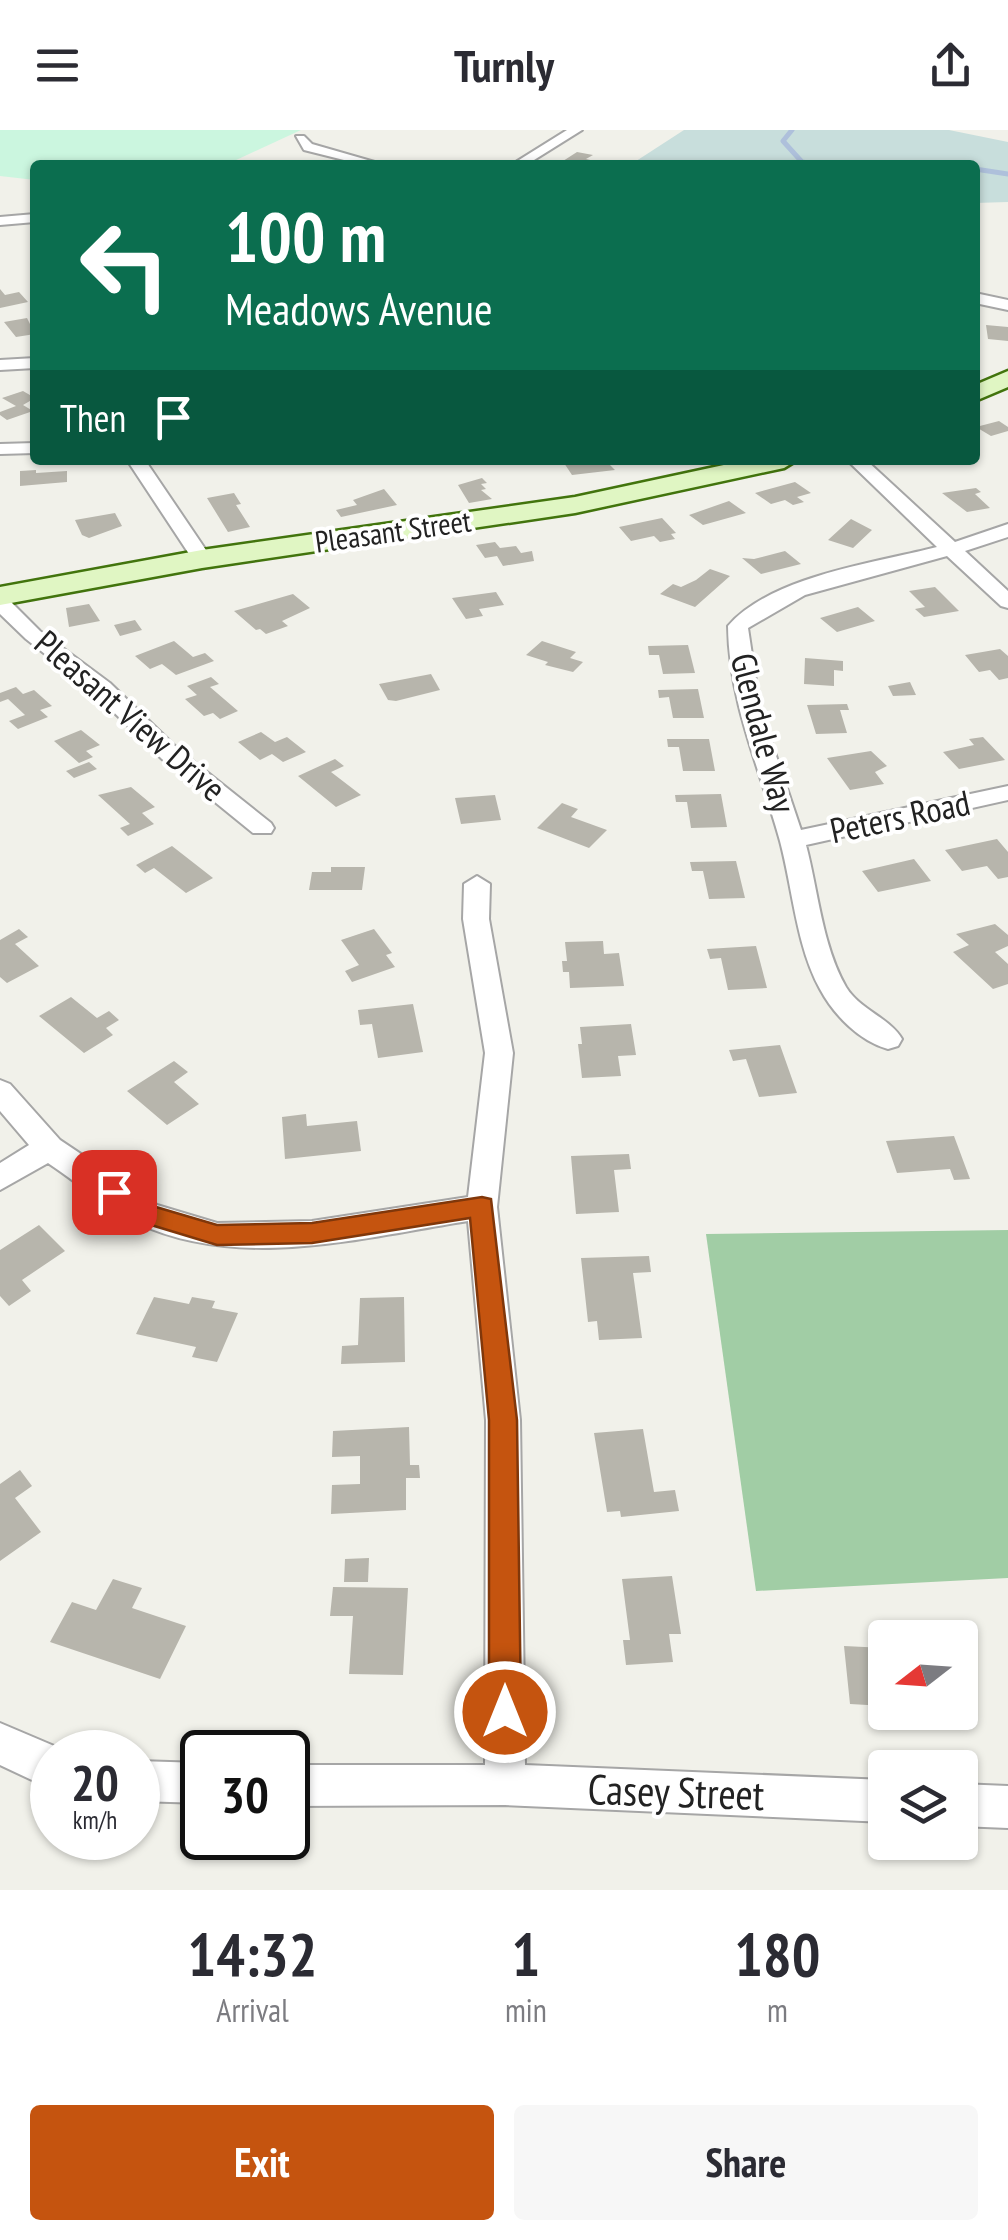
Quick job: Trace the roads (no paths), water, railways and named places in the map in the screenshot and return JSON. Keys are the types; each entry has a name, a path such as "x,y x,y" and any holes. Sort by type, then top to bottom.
{"main road":[{"path":"980,392 1008,378"},
{"name":"Pleasant Street","path":"0,599 202,559 575,505 761,465"}],"street":[{"path":"552,130 573,132"},
{"path":"525,160 573,132"},
{"path":"300,139 308,147 344,160"},
{"path":"0,220 30,218"},
{"path":"980,299 1008,305"},
{"path":"0,365 30,364"},
{"path":"0,448 30,448"},
{"path":"139,465 202,559"},
{"path":"861,465 1008,602"},
{"path":"953,551 1008,530"},
{"name":"Glendale Way","path":"888,1039 851,1015 830,983 792,840 742,686 738,626 766,606 810,586 953,551"},
{"name":"Pleasant View Drive","path":"0,599 33,635 102,688 170,754 262,828"},
{"name":"Peters Road","path":"792,840 1008,793"},
{"path":"477,884 478,935 499,1053 482,1206 503,1420 506,1785"},
{"path":"0,1090 49,1148 147,1214 217,1235 312,1233 482,1206"},
{"path":"0,1178 49,1148"},
{"path":"0,1743 30,1760"},
{"name":"Casey Street","path":"310,1786 506,1785 868,1800"},
{"path":"978,1806 1008,1807"}],"waterway":[{"path":"792,130 783,141 800,160"},
{"path":"980,170 1008,174"}]}
